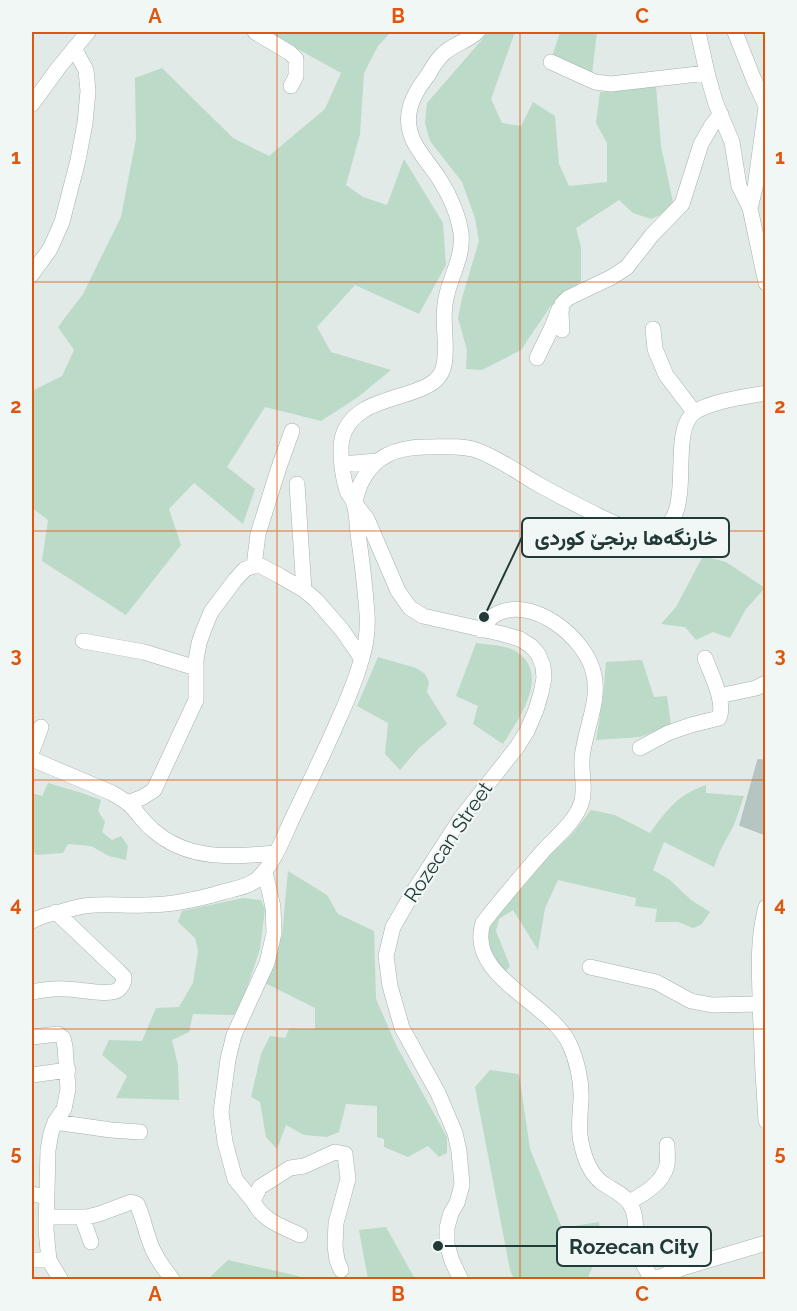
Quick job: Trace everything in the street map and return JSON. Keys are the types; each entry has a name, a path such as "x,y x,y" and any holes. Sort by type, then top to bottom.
{"street":[{"path":"32,104 88,32"},
{"path":"255,32 296,59 296,76 291,86"},
{"path":"32,921 41,916 86,906 145,906 188,902 253,883 265,872 275,853 351,692 366,639 367,617 354,503 348,493 342,464 342,437 360,411 426,386 438,379 443,370 445,303 449,285 459,261 462,247 461,232 449,197 437,175 417,150 411,136 409,113 412,99 440,57 449,48 477,32"},
{"path":"698,32 707,73 732,142 739,186 750,208 765,283"},
{"path":"735,32 765,107 755,188 750,208"},
{"path":"32,274 50,249 63,222 80,151 88,91 86,70 74,48"},
{"path":"551,62 596,82 611,84 707,73"},
{"path":"537,358 562,304 568,298 627,267 652,235 682,204 701,144 721,114"},
{"path":"562,304 562,330"},
{"path":"653,329 655,349 666,375 694,412"},
{"path":"354,503 368,471 377,461 402,448 473,449 491,456 610,521 635,531 661,530 671,522 678,506 683,434 694,412 714,404 765,393"},
{"path":"254,566 258,534 292,431"},
{"path":"342,464 377,461"},
{"path":"297,484 304,590"},
{"name":"Rozecan Street","path":"354,503 364,514 393,582 410,608 423,616 520,639 538,654 543,666 544,678 536,710 517,747 461,818 415,889 393,927 386,956 390,986 402,1028 438,1093 449,1116 457,1142 462,1185 447,1228 447,1244 461,1280"},
{"path":"128,803 142,798 154,789 196,700 199,643 212,612 245,569 261,566 304,590 316,600 342,630 362,659"},
{"path":"481,630 492,616 507,611 519,610 535,613 554,622 579,644 588,659 594,672 596,698 584,745 582,801 579,810 567,827 483,923 479,934 485,957 495,971 561,1031 569,1043 580,1082 579,1128 586,1162 593,1174 629,1202 636,1222 636,1238 640,1257 652,1278 765,1243"},
{"path":"83,641 144,652 196,668"},
{"path":"639,748 668,733 719,718 721,714 719,696 705,658"},
{"path":"719,696 756,688 765,683"},
{"path":"32,751 41,727"},
{"path":"32,759 112,793 128,803 152,829 166,840 195,852 213,856 275,853"},
{"path":"265,872 273,908 274,933 267,963 234,1035 228,1059 221,1112 225,1142 235,1179 254,1201 259,1211 269,1220 300,1235"},
{"path":"765,907 759,957 760,1048 765,1120"},
{"path":"32,992 58,989 117,991 124,982 124,977 56,912"},
{"path":"590,967 656,982 692,1001 712,1005 760,1004"},
{"path":"32,1037 58,1034 63,1038 68,1070 67,1101 51,1133 48,1150 46,1230 49,1260 61,1280"},
{"path":"32,1075 68,1070"},
{"path":"56,1122 140,1132"},
{"path":"629,1202 649,1189 663,1175 667,1165 667,1144"},
{"path":"254,1201 260,1187 290,1168 304,1166 335,1152 345,1154 348,1179 336,1223 335,1246 341,1270"},
{"path":"32,1194 47,1197"},
{"path":"46,1217 82,1217 99,1214 131,1202 136,1204 158,1261 172,1280"},
{"path":"82,1217 91,1242"},
{"path":"32,1260 49,1260"}],"green space":[{"path":"267,32 391,32 378,46 364,73 360,134 346,185 363,197 387,205 404,159 443,223 446,265 419,314 355,285 317,327 331,352 391,370 358,397 321,421 265,407 227,467 255,489 243,524 194,483 169,509 181,545 126,615 42,561 48,520 32,508 32,391 62,376 74,350 58,327 83,294 121,217 136,139 135,78 162,68 233,138 269,156 325,109 341,73"},
{"path":"487,32 515,32 491,99 502,123 521,126 533,102 555,116 559,164 569,186 607,182 607,143 596,123 600,92 656,86 661,146 673,202 665,213 651,219 633,213 619,200 576,228 581,247 581,281 550,307 521,350 482,370 466,369 467,350 458,318 479,241 475,218 462,182 430,141 425,123 427,103"},
{"path":"560,32 597,32 592,74 552,57"},
{"path":"703,556 726,562 765,588 746,609 730,638 713,632 696,640 685,627 661,624 676,607"},
{"path":"476,643 503,647 517,652 527,662 531,673 528,698 503,744 473,724 478,706 456,696"},
{"path":"378,657 416,668 425,674 429,682 427,692 447,724 419,748 400,770 385,754 388,723 357,706"},
{"path":"642,660 654,697 667,696 671,725 640,737 596,740 606,662"},
{"path":"48,783 101,800 98,811 105,822 102,832 112,840 121,836 128,846 126,860 109,856 91,846 68,844 63,853 36,855 32,849 32,793 42,796"},
{"path":"706,785 706,793 744,796 734,825 714,867 664,842 653,870 670,880 691,900 710,912 701,925 693,928 678,922 655,922 657,909 635,906 636,898 558,880 545,908 538,950 513,910 499,919 496,931 510,966 503,974 485,939 487,927 548,857 573,833 591,810 615,815 650,833 668,810 687,793"},
{"path":"288,871 327,895 338,914 374,931 376,999 397,1047 447,1137 447,1153 439,1157 428,1146 408,1157 384,1147 384,1139 377,1137 377,1106 346,1104 339,1132 327,1137 304,1135 286,1125 277,1149 266,1137 260,1102 251,1097 261,1054 270,1036 285,1038 289,1029 315,1029 315,1008 265,983 282,935"},
{"path":"243,898 261,900 265,909 260,949 243,999 234,1015 193,1014 189,1032 172,1040 178,1065 179,1100 116,1098 127,1076 102,1055 109,1040 142,1041 156,1008 179,1007 193,983 198,951 195,938 178,922 182,911"},
{"path":"490,1070 519,1074 530,1149 562,1228 599,1222 602,1247 587,1279 514,1279 510,1270 475,1087"},
{"path":"386,1227 415,1279 368,1279 359,1230"},
{"path":"228,1260 298,1276 306,1279 208,1279"}],"building":[{"path":"758,760 766,760 766,835 740,825"}],"place":[{"name":"خارنگەها برنجێ کوردی","path":"484,617"},
{"name":"Rozecan City","path":"438,1246"}]}
